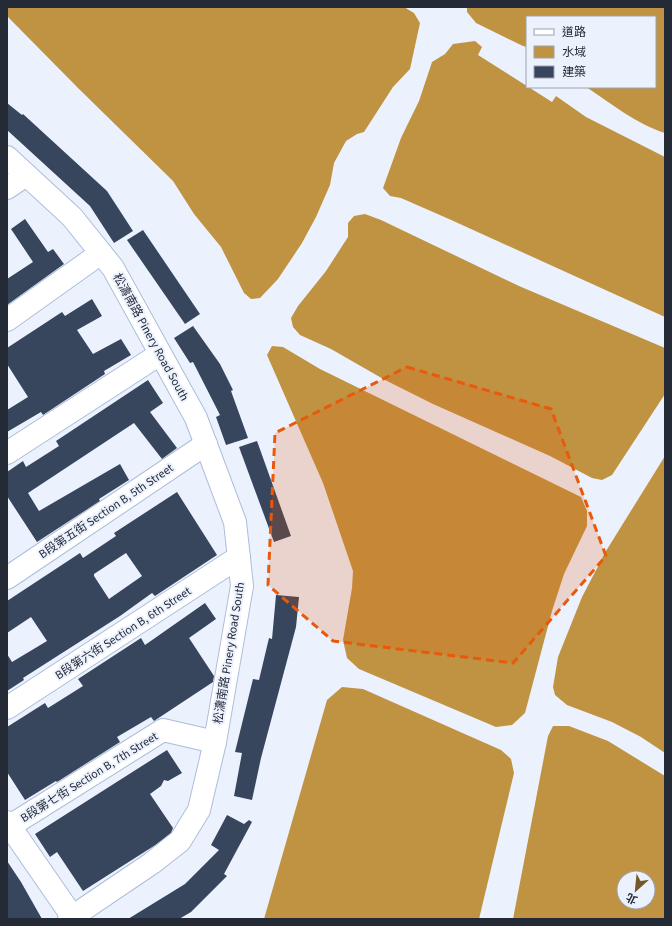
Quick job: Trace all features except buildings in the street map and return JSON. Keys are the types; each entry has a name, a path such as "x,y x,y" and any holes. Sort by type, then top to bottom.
{"street":[{"name":"松濤南路 Pinery Road South","path":"7,157 72,217 113,268 196,418 235,522 242,586 215,742 200,810 180,840 152,863 72,918"},
{"path":"7,188 26,175"},
{"path":"7,320 101,253"},
{"path":"7,453 160,354"},
{"name":"B段第五街 Section B, 5th Street","path":"7,578 206,444"},
{"name":"B段第六街 Section B, 6th Street","path":"7,708 239,557"},
{"name":"B段第七街 Section B, 7th Street","path":"8,824 163,730 215,742"},
{"path":"8,824 72,918"}],"highlighted area":[{"path":"407,367 551,409 606,556 513,663 333,641 268,585 275,433"}],"water":[{"path":"7,7 404,7 414,13 420,23 410,69 393,87 364,132 357,134 346,141 334,163 330,185 316,217 302,243 278,279 260,298 251,299 244,293 221,247 194,214 173,181 7,16"},
{"path":"467,7 665,7 665,133 634,119 587,88 656,88 656,16 526,16 526,47 476,23 467,12"},
{"path":"475,41 482,47 478,55 526,85 526,88 530,88 552,102 556,96 586,117 665,157 665,317 449,219 401,198 390,196 383,188 401,138 419,101 432,62 445,54 453,44"},
{"path":"365,214 381,220 519,286 665,348 665,394 612,475 602,480 592,478 550,456 433,404 385,380 331,349 300,335 293,327 291,318 298,306 326,271 348,237 348,223 354,216"},
{"path":"272,346 283,347 320,369 581,497 587,511 587,526 564,574 552,611 525,713 512,725 496,727 359,669 347,658 343,640 352,588 353,571 323,483 267,355"},
{"path":"665,456 665,753 641,737 612,722 567,705 555,695 553,687 558,657 582,597 606,551"},
{"path":"342,687 363,689 501,750 511,759 514,773 479,919 264,919 327,700"},
{"path":"553,726 569,726 608,741 665,776 665,919 513,919 548,736"}]}
